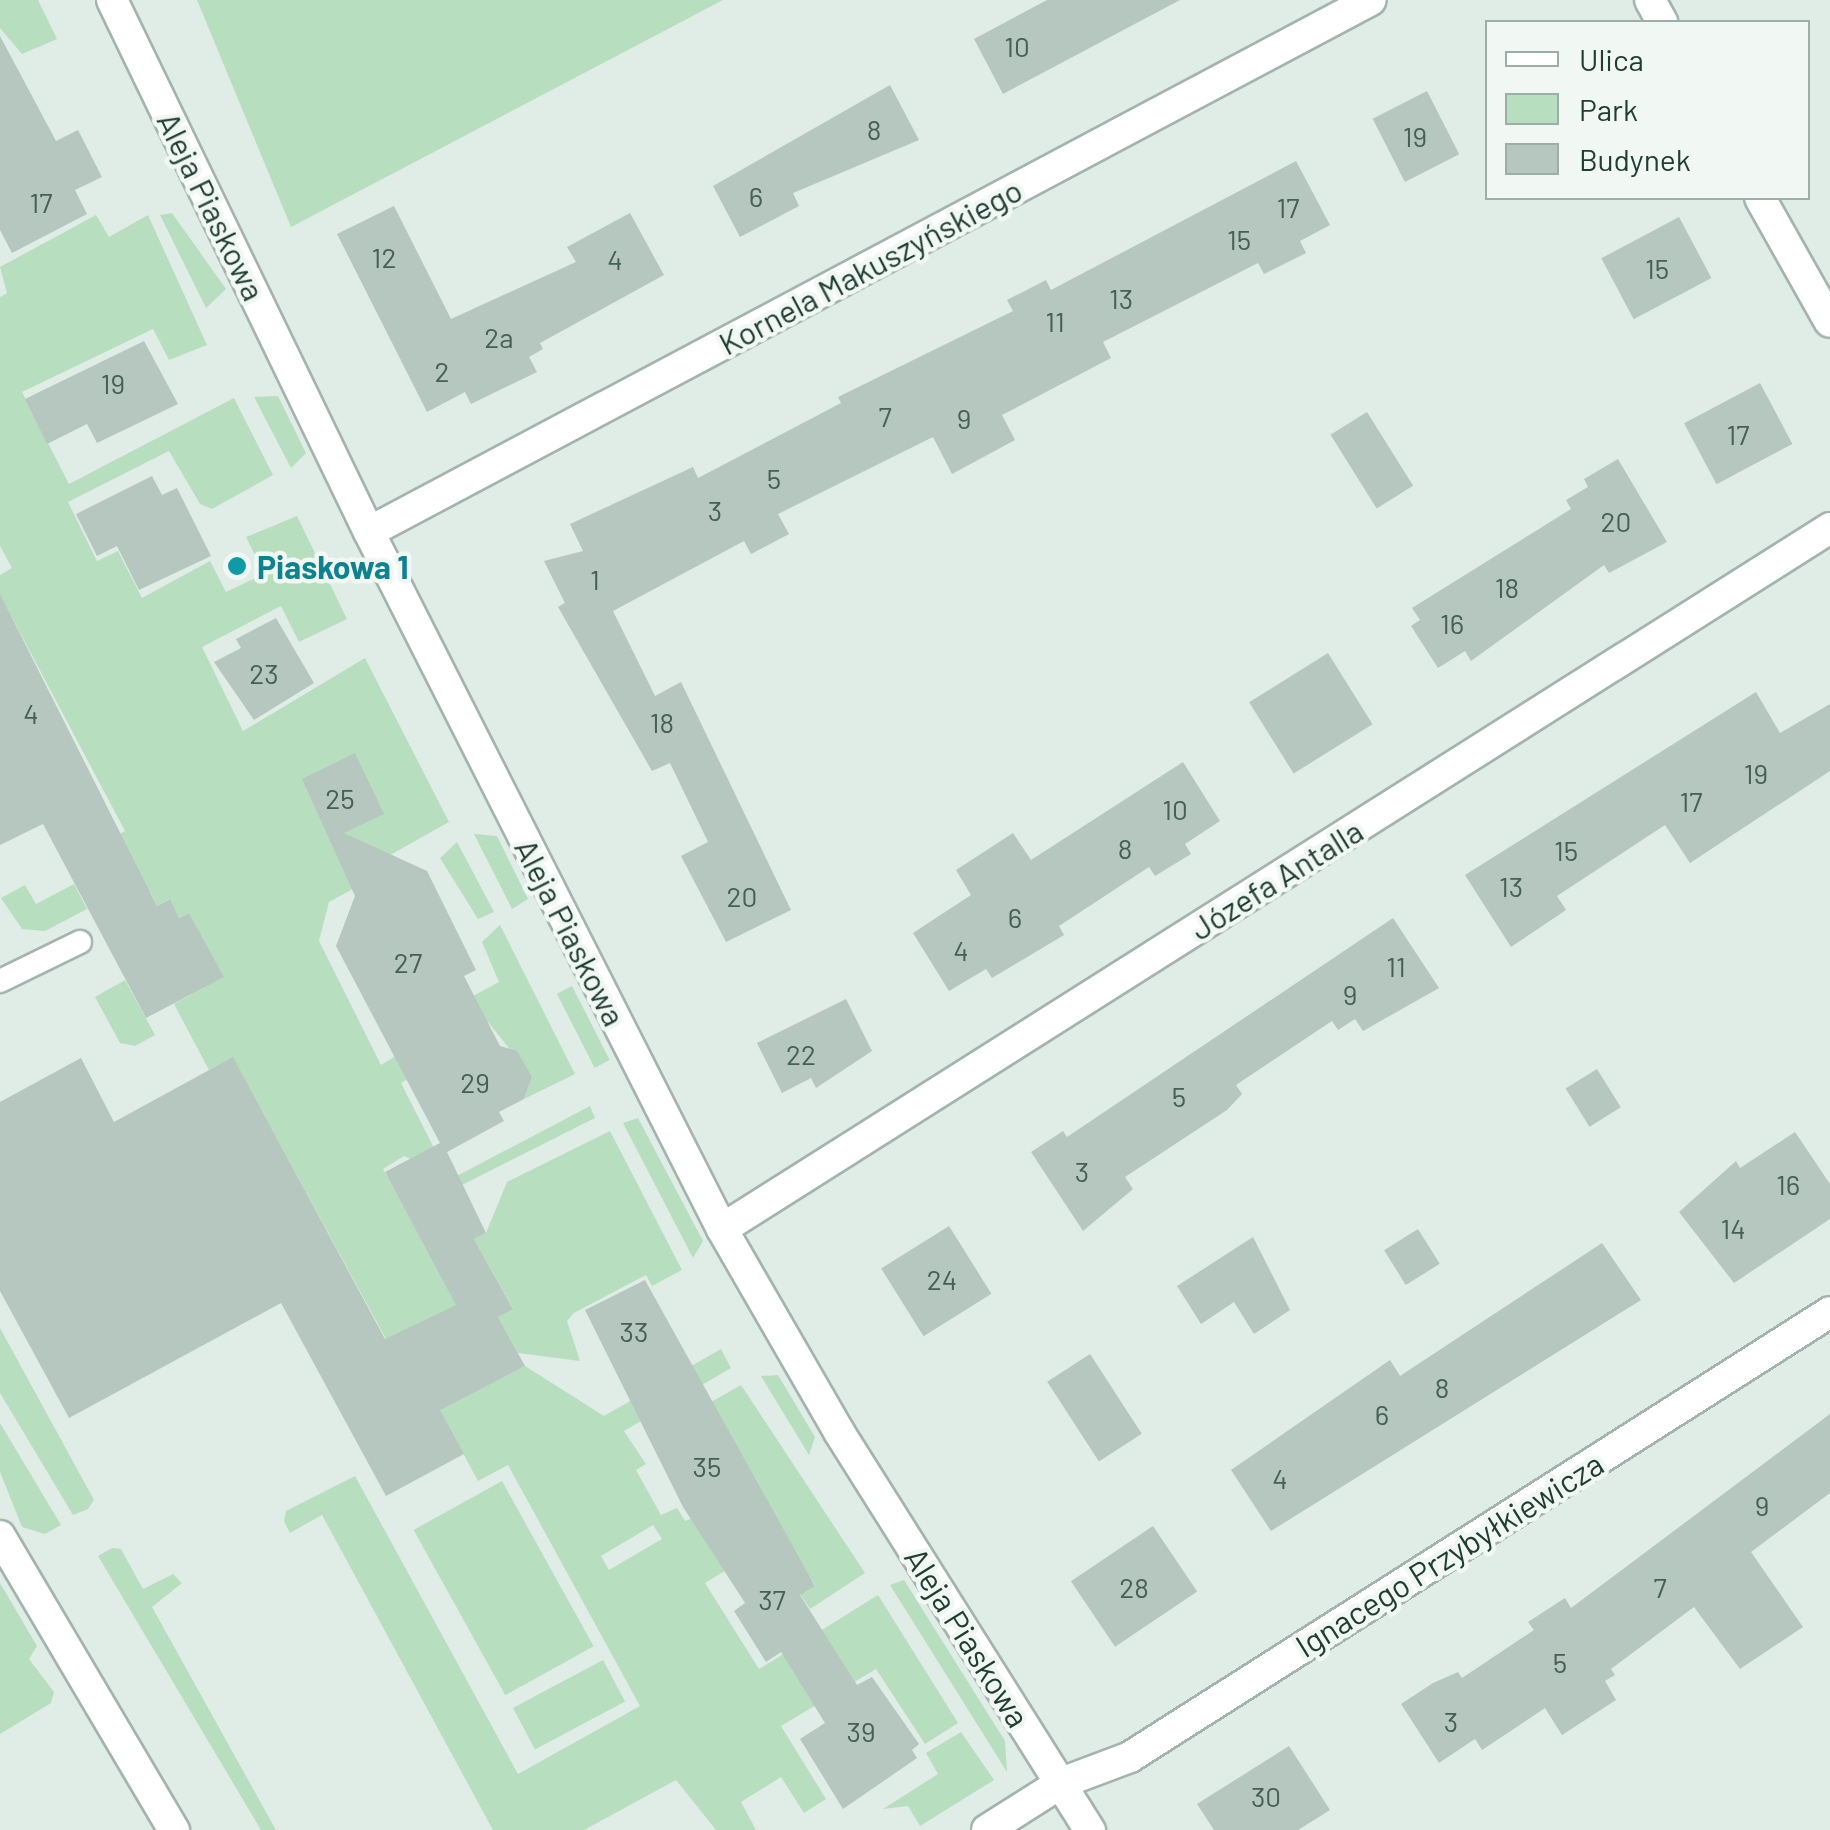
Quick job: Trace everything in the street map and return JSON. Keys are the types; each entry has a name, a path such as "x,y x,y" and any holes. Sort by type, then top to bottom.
{"street":[{"name":"Aleja Piaskowa","path":"112,0 368,532 722,1229 839,1432 1090,1830"},
{"name":"Kornela Makuszyńskiego","path":"368,532 1371,0"},
{"path":"1761,200 1830,322"},
{"name":"Józefa Antalla","path":"722,1229 1830,528"},
{"name":"Ignacego Przybyłkiewicza","path":"987,1830 1061,1784 1130,1757 1830,1312"},
{"path":"0,1536 174,1830"}],"lane":[{"path":"0,981 80,942"}],"green space":[{"path":"0,0 38,0 57,39 22,54 0,28"},
{"path":"197,0 723,0 291,227"},
{"path":"172,213 226,289 206,308 160,215"},
{"path":"96,215 109,237 148,215 207,345 169,360 153,329 22,392 69,484 234,398 273,475 212,509 200,504 169,451 68,502 97,561 118,551 142,598 210,561 226,592 264,574 246,537 297,516 347,619 299,642 281,606 202,647 243,731 365,658 449,822 390,855 395,866 329,902 319,941 381,1065 397,1055 427,1068 401,1083 437,1154 419,1163 404,1156 383,1169 499,1379 525,1366 604,1416 721,1349 731,1368 624,1431 646,1464 636,1470 661,1515 677,1508 685,1521 695,1517 711,1402 741,1385 865,1573 810,1609 800,1594 815,1585 784,1535 705,1583 759,1669 878,1595 958,1723 925,1744 876,1669 781,1726 826,1799 804,1813 781,1777 741,1802 756,1830 716,1830 676,1780 584,1830 493,1830 322,1515 290,1533 284,1521 286,1511 355,1476 518,1774 640,1706 508,1465 478,1481 398,1333 386,1339 233,1058 209,1070 174,1004 223,977 189,913 179,918 169,899 157,906 150,891 117,907 87,852 125,831 0,595 0,575 12,568 0,546 0,297 7,293 0,267","holes":["653,1525 662,1539 609,1570 601,1556"]},
{"path":"278,396 306,453 291,468 254,397"},
{"path":"474,834 497,836 528,899 512,909"},
{"path":"457,842 494,912 478,919 440,858"},
{"path":"74,884 87,909 45,931 22,929 1,898 25,885 36,904"},
{"path":"500,925 575,1074 524,1099 532,1077 469,998 499,982 482,942"},
{"path":"125,980 155,1035 135,1046 120,1043 95,997"},
{"path":"572,986 610,1060 595,1068 557,994"},
{"path":"590,1106 595,1118 462,1185 455,1177"},
{"path":"638,1118 703,1241 693,1258 623,1123"},
{"path":"610,1131 682,1270 652,1286 646,1275 574,1313 567,1321 580,1361 518,1353 498,1317 513,1308 474,1239 486,1233 507,1182"},
{"path":"0,1328 94,1500 88,1509 73,1515 0,1393"},
{"path":"778,1375 815,1437 809,1455 761,1376"},
{"path":"0,1423 61,1525 45,1534 22,1527 0,1472"},
{"path":"502,1481 594,1646 505,1695 414,1530"},
{"path":"112,1548 121,1549 143,1589 173,1574 182,1583 152,1607 276,1830 261,1830 98,1556"},
{"path":"904,1580 1005,1741 1007,1772 890,1585"},
{"path":"0,1583 37,1646 29,1659 54,1692 51,1703 0,1734"},
{"path":"603,1660 625,1701 535,1749 513,1708"},
{"path":"961,1732 994,1780 920,1826 908,1806 883,1809 938,1774 926,1753"}],"building":[{"path":"1047,0 1180,0 1003,94 974,39"},
{"path":"0,36 56,141 78,130 102,177 75,190 87,214 12,253 0,230"},
{"path":"890,85 919,140 793,193 799,206 740,237 713,186"},
{"path":"1427,91 1459,154 1405,182 1373,119"},
{"path":"1296,161 1330,225 1300,241 1306,253 1264,274 1258,263 1103,342 1111,358 1002,415 1015,440 952,474 933,437 778,514 789,534 751,554 744,541 613,611 655,696 681,682 791,910 726,942 681,856 708,842 670,763 652,771 558,607 565,603 544,561 583,551 570,524 693,467 698,478 841,403 838,397 1013,311 1007,300 1046,280 1051,290"},
{"path":"394,206 451,319 576,262 567,247 630,213 664,275 540,343 543,349 529,357 537,372 471,404 465,392 427,412 337,234"},
{"path":"1679,217 1711,278 1634,319 1601,258"},
{"path":"144,341 178,404 97,443 87,424 47,444 25,399"},
{"path":"1760,383 1792,444 1716,484 1684,423"},
{"path":"1367,412 1413,486 1377,509 1331,435"},
{"path":"1618,459 1667,542 1609,573 1604,565 1471,661 1465,651 1438,668 1411,626 1420,620 1412,608 1571,509 1566,500 1588,487 1584,479"},
{"path":"152,476 162,495 177,488 211,556 139,590 117,546 97,556 76,514"},
{"path":"0,594 157,906 170,899 179,918 189,913 224,977 146,1018 43,824 0,845"},
{"path":"276,618 314,683 254,720 214,662 241,648 236,639"},
{"path":"1328,653 1373,724 1294,774 1249,702"},
{"path":"1756,692 1780,733 1830,704 1830,771 1690,863 1665,825 1557,896 1566,910 1511,947 1465,875"},
{"path":"355,753 384,814 344,833 427,871 476,970 464,976 500,1046 517,1051 532,1077 524,1099 499,1112 504,1121 447,1152 486,1233 474,1239 513,1309 498,1317 525,1366 440,1410 464,1454 386,1496 281,1303 69,1418 0,1291 0,1102 81,1058 114,1122 233,1057 385,1339 456,1305 385,1172 440,1143 336,946 355,896 302,779"},
{"path":"1183,762 1220,821 1185,844 1191,854 1155,876 1149,867 1059,926 1064,935 992,978 986,969 949,991 913,933 971,895 956,870 1013,833 1031,860"},
{"path":"1393,918 1439,988 1363,1031 1355,1019 1338,1030 1332,1021 1236,1085 1242,1094 1227,1110 1125,1177 1133,1189 1083,1231 1031,1152 1063,1131 1067,1137"},
{"path":"846,999 872,1051 816,1088 811,1078 782,1093 757,1043"},
{"path":"1597,1069 1621,1107 1589,1127 1566,1089"},
{"path":"1795,1132 1830,1184 1830,1219 1734,1283 1679,1212 1736,1161 1740,1168"},
{"path":"949,1226 991,1294 924,1336 881,1268"},
{"path":"1418,1229 1440,1264 1406,1285 1384,1250"},
{"path":"1253,1237 1290,1310 1254,1334 1234,1302 1201,1324 1177,1286"},
{"path":"1602,1243 1641,1300 1271,1531 1231,1470 1390,1360 1400,1376"},
{"path":"645,1280 815,1586 800,1595 857,1685 872,1677 919,1744 912,1750 917,1758 843,1809 800,1739 825,1723 781,1652 766,1662 734,1611 745,1603 683,1507 585,1310"},
{"path":"1090,1354 1142,1434 1099,1461 1047,1382"},
{"path":"1830,1414 1830,1493 1751,1552 1803,1627 1740,1669 1694,1607 1611,1669 1615,1675 1605,1681 1616,1700 1562,1735 1545,1708 1482,1750 1475,1739 1439,1763 1401,1704 1458,1672 1462,1678 1534,1630 1528,1622 1565,1598 1571,1608"},
{"path":"1153,1526 1197,1591 1115,1647 1071,1581"},
{"path":"1289,1746 1330,1810 1298,1830 1214,1830 1197,1804"}],"place":[{"name":"Piaskowa 1","path":"237,566"}]}
